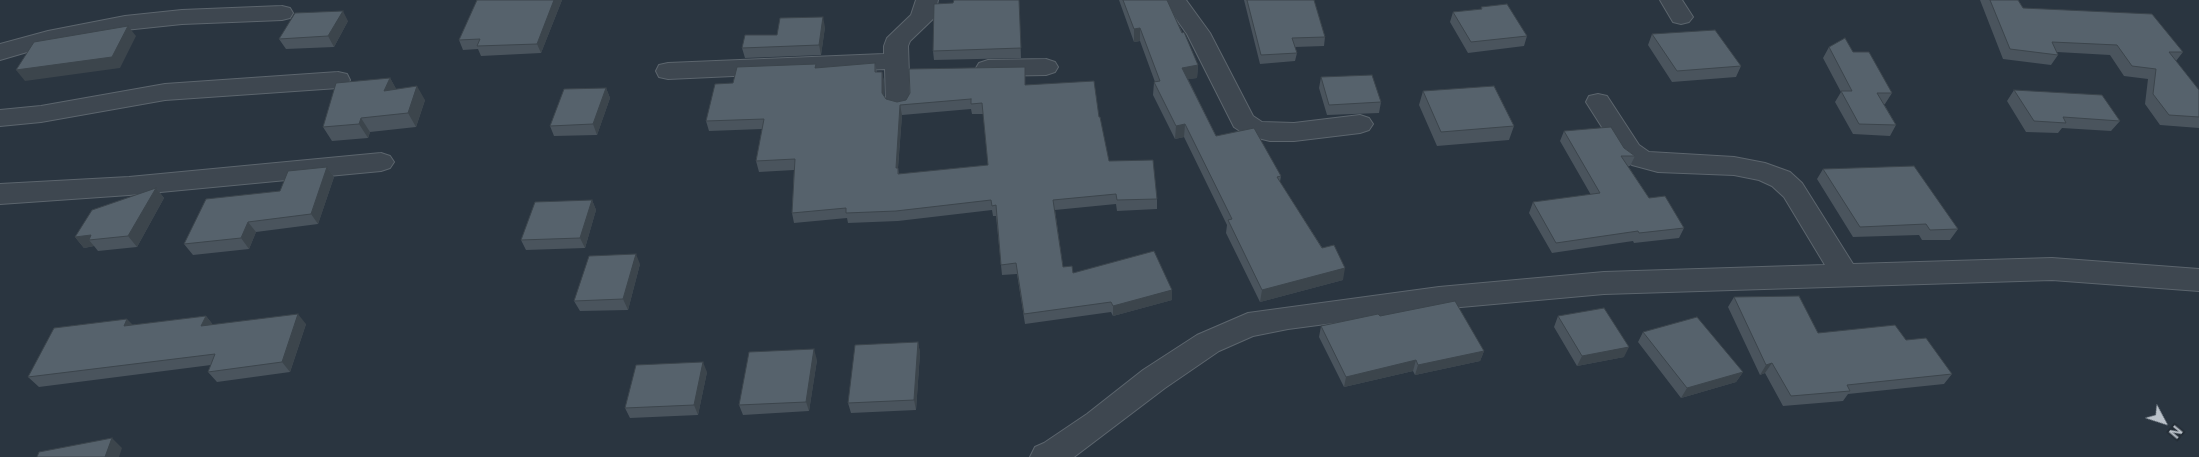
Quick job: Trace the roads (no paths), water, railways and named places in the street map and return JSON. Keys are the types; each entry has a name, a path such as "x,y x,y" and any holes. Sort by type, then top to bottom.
{"street":[{"path":"898,103 902,68 896,46 900,38 922,18 927,0"},
{"path":"1174,0 1198,33 1242,121 1254,129 1270,132 1294,132 1360,124"},
{"path":"0,52 48,38 125,23 182,17 282,12"},
{"path":"966,69 1046,67"},
{"path":"668,70 902,68"},
{"path":"0,118 41,114 165,92 338,80"},
{"path":"1598,102 1630,151 1641,159 1658,163 1734,166 1764,172 1781,179 1793,190 1845,275"},
{"path":"0,194 129,186 380,162"},
{"path":"1046,457 1055,453 1098,423 1154,378 1208,343 1248,326 1288,318 1439,298 1604,283 2052,268 2199,280"}]}
